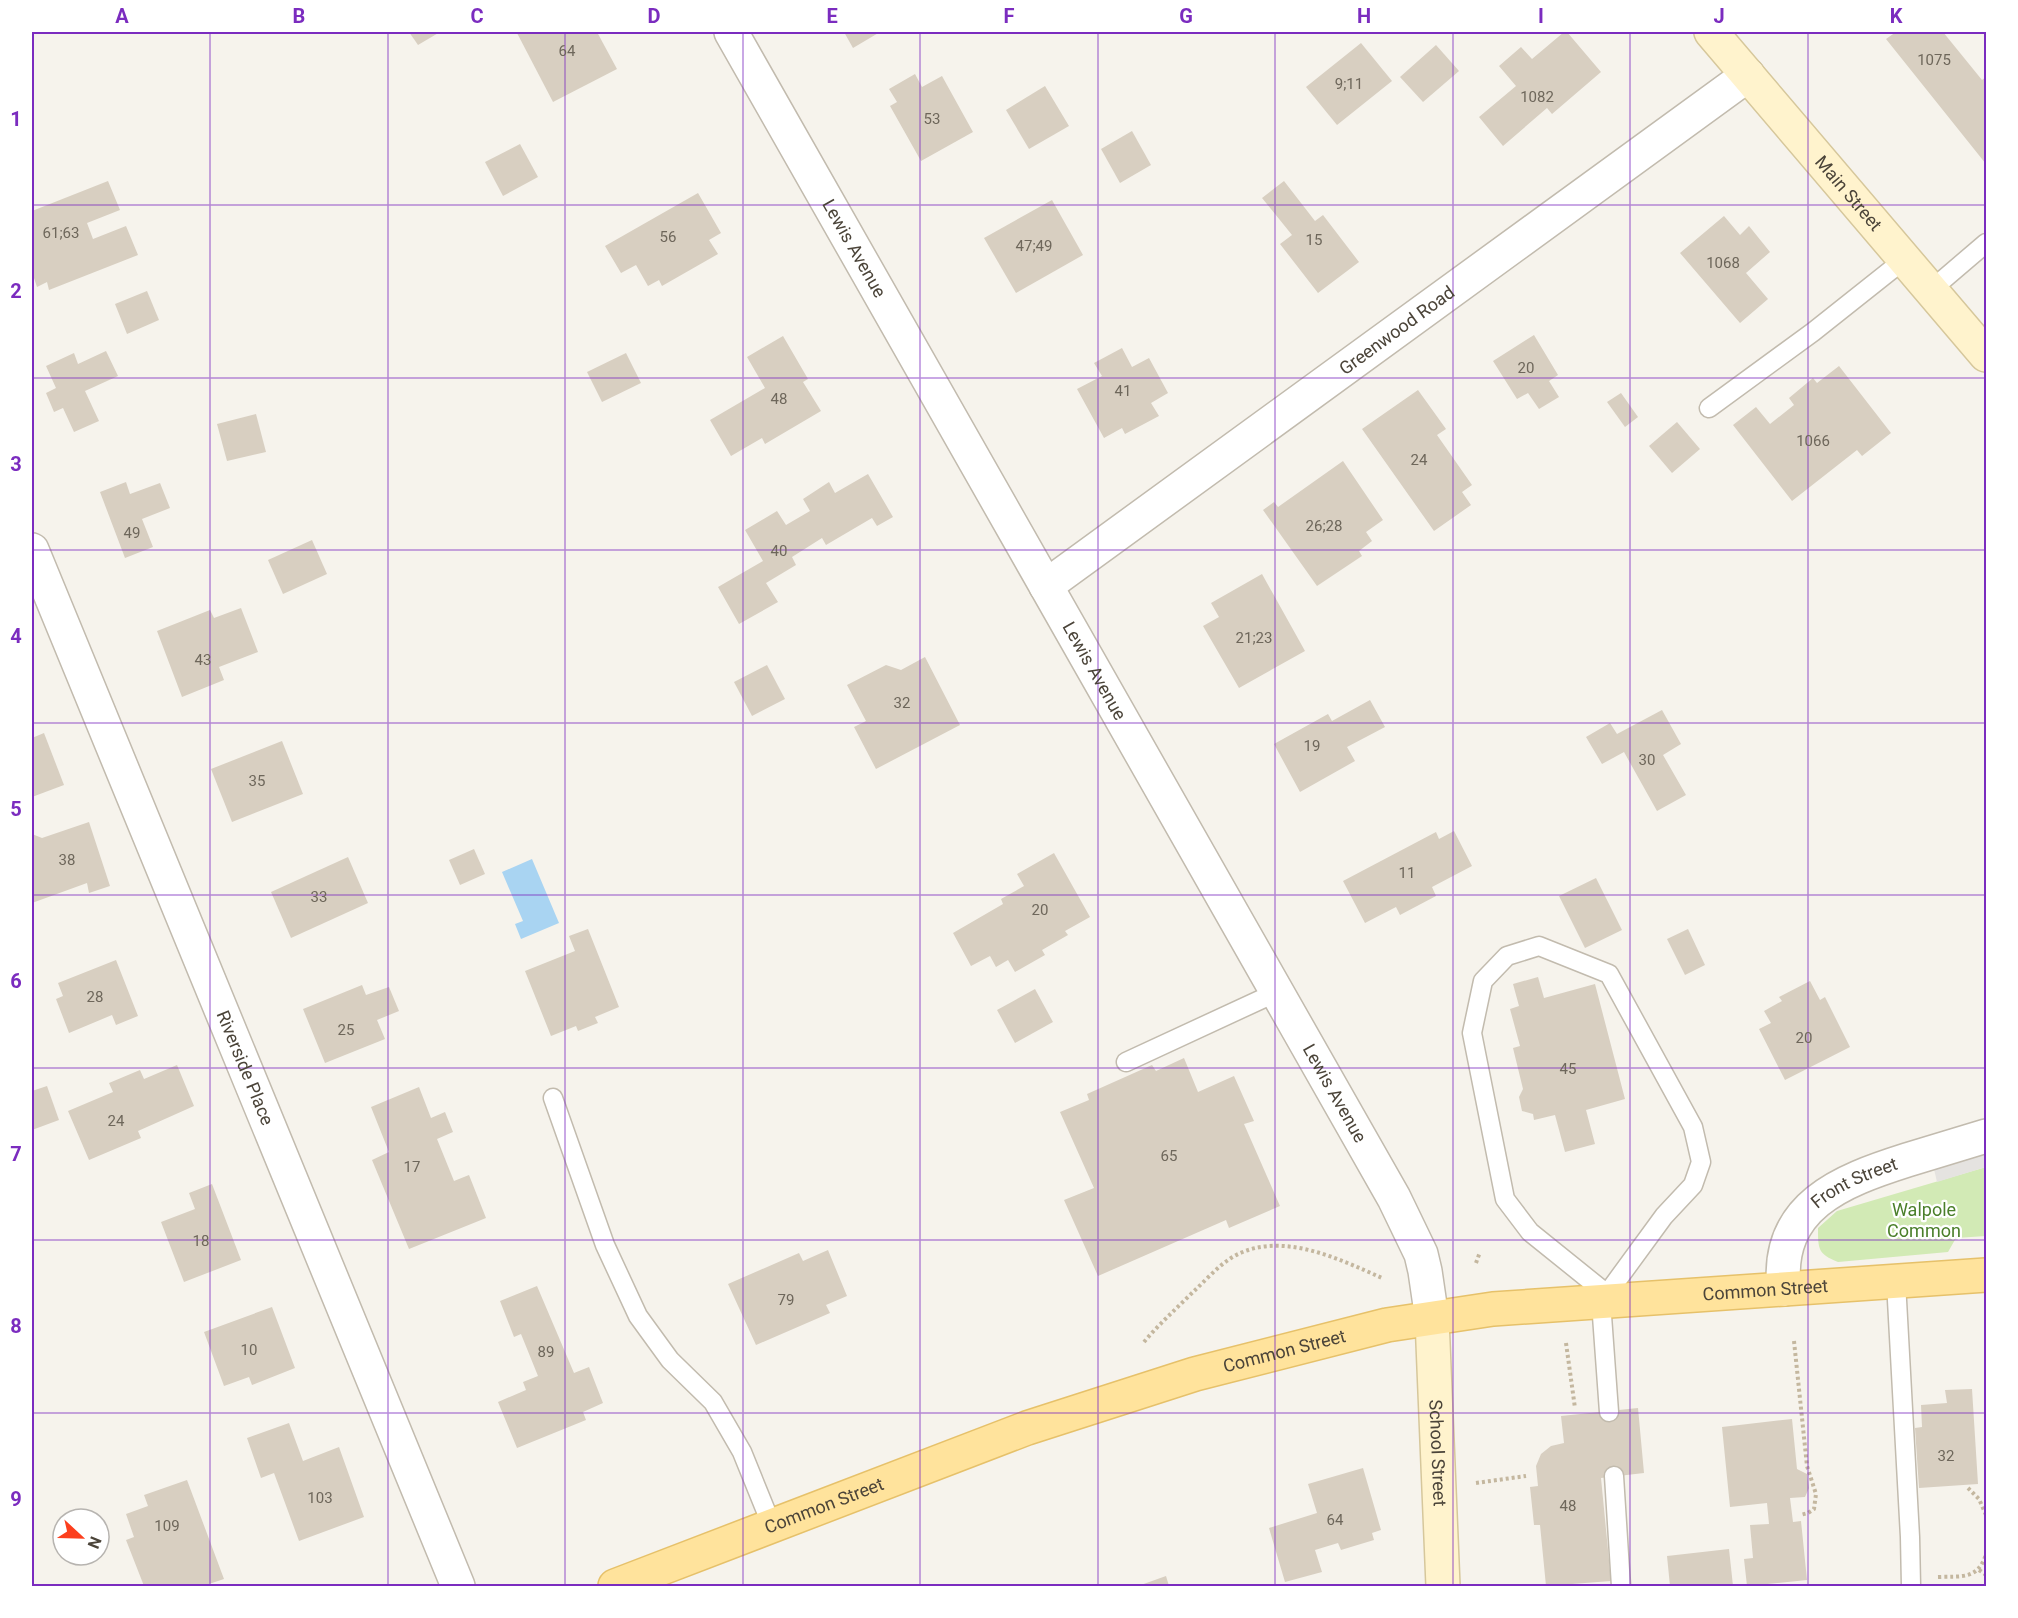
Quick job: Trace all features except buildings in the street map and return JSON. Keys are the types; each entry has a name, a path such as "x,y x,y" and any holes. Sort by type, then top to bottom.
{"main road":[{"name":"Main Street","path":"1712,32 1986,355"},
{"name":"Common Street","path":"615,1587 1026,1428 1195,1374 1387,1325 1493,1309 1604,1298 1784,1290 1986,1275"},
{"name":"School Street","path":"1432,1319 1443,1587"}],"street":[{"name":"Lewis Avenue","path":"731,32 1394,1198 1421,1254 1432,1319"},
{"name":"Greenwood Road","path":"1046,586 1748,75"},
{"name":"Riverside Place","path":"32,550 458,1587"},
{"name":"Front Street","path":"1784,1290 1782,1268 1787,1246 1797,1224 1816,1203 1834,1188 1864,1174 1986,1136"}],"lane":[{"path":"1931,290 1986,243"},
{"path":"1709,408 1813,332 1905,259"},
{"path":"1604,1298 1530,1232 1505,1199 1472,1033 1483,981 1507,956 1539,946 1609,974 1693,1127 1701,1162 1693,1185 1664,1216 1604,1298 1609,1412"},
{"path":"1126,1062 1277,992"},
{"path":"554,1098 605,1245 638,1316 670,1360 713,1402 742,1452 772,1526"},
{"path":"1896,1282 1911,1587"},
{"path":"1614,1476 1621,1587"}],"path":[{"path":"1144,1342 1160,1323 1231,1258 1254,1249 1277,1246 1301,1248 1328,1255 1382,1278"},
{"path":"1476,1263 1480,1252"},
{"path":"1794,1341 1807,1466 1816,1494 1814,1509 1800,1515"},
{"path":"1566,1343 1575,1408"},
{"path":"1466,1484 1526,1476"},
{"path":"1968,1488 1979,1499 1986,1515"},
{"path":"1969,1576 1979,1569 1986,1554"},
{"path":"1979,1569 1986,1575"}],"green space":[{"name":"Walpole Common","path":"1986,1167 1986,1236 1956,1238 1948,1252 1838,1262 1820,1250 1818,1228 1837,1211"}],"shaded area":[{"path":"1986,1153 1986,1167 1937,1182 1934,1169"}],"water":[{"path":"532,859 559,923 521,939 515,924 523,921 502,872"}]}
